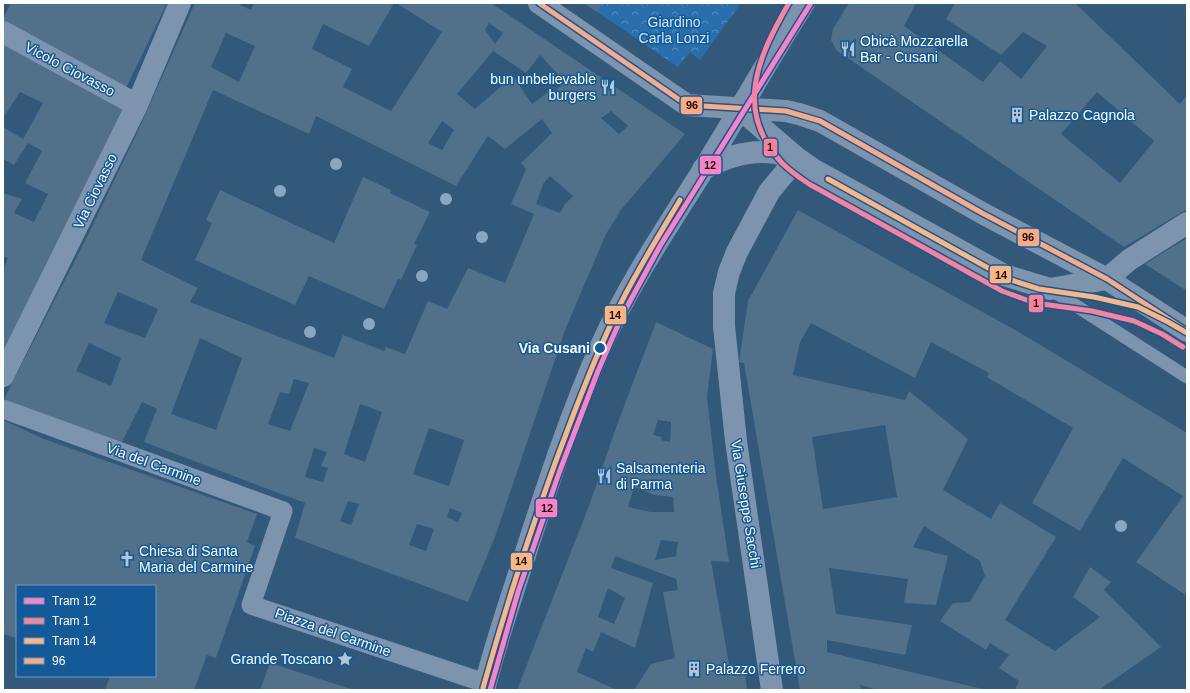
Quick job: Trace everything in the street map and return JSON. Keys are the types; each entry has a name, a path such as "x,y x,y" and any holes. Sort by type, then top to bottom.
{"street":[{"name":"Via Ciovasso","path":"3,376 137,105 180,3"},
{"path":"538,3 687,105 786,111 820,121 982,213 1107,279 1187,331"},
{"path":"485,687 545,492 601,346 650,254 804,3"},
{"name":"Vicolo Ciovasso","path":"3,32 137,105"},
{"path":"740,109 797,158 821,174 1004,275 1050,290 1107,279 1129,260 1187,223"},
{"path":"703,169 723,160 748,153 774,153 797,158"},
{"name":"Via Giuseppe Sacchi","path":"772,690 736,441 724,318 724,294 729,272 737,252 769,192 797,158"},
{"name":"Via del Carmine","path":"3,409 283,511 275,534"},
{"name":"Piazza del Carmine","path":"275,534 251,604 485,687"}],"lane":[{"path":"1050,290 1187,377"}],"green space":[{"name":"Giardino Carla Lonzi","path":"603,3 741,3 700,60 690,52 678,67 597,12"}],"building":[{"path":"11,3 167,3 126,88 3,24 3,19"},
{"path":"195,3 241,3 240,5 251,10 254,3 394,3 369,46 323,24 312,49 352,69 343,87 391,111 442,32 396,3 491,3 685,134 621,210 606,234 565,330 495,537 468,602 295,538 305,503 144,442 157,409 142,402 120,446 4,399 87,237 137,133","holes":["489,23 503,33 495,44 485,30","226,33 255,46 239,82 211,67","493,51 526,73 540,55 565,82 553,93 552,89 532,104 513,76 475,109 457,94","213,90 309,134 316,116 456,186 488,136 505,149 542,119 552,133 521,163 526,169 511,204 534,214 505,283 468,268 447,309 428,301 405,354 386,347 384,351 343,335 334,358 190,302 198,288 141,260","611,111 628,126 619,134 601,118","442,121 454,130 442,150 428,143","550,176 573,196 565,204 560,213 536,204 543,184","118,292 158,309 145,338 104,323","200,338 242,358 216,430 171,414","89,343 121,358 111,386 76,371","294,379 309,383 290,431 268,424 280,392 289,394","360,404 382,412 365,462 344,454","429,428 464,440 449,486 413,474","314,448 327,452 321,466 328,468 323,482 305,477","348,501 359,504 351,525 340,521","450,508 462,513 458,522 447,517","417,524 434,529 426,551 409,545"]},
{"path":"583,3 603,3 597,12"},
{"name":"Palazzo Cagnola","path":"849,3 916,3 904,26 983,82 1000,61 1021,79 1047,46 1023,32 1001,55 946,19 955,3 1075,3 1180,104 1187,95 1187,209 1124,247 836,50 831,40 833,29","holes":["1097,92 1154,141 1120,183 1061,134"]},
{"path":"3,39 129,110 3,354 3,271 8,258 3,256 3,193 22,199 14,213 34,222 48,194 25,183 42,151 28,143 14,165 3,159 3,127 23,139 43,103 20,92 3,118"},
{"path":"363,177 391,190 390,193 430,212 414,244 417,245 401,280 398,279 384,309 309,276 295,305 195,260 212,223 206,220 220,190 334,243"},
{"path":"798,210 1017,331 1187,433 1187,596 1136,562 1183,496 1123,458 1080,531 1032,503 1073,428 987,377 989,373 931,342 915,378 811,323 800,342 793,375 905,400 909,391 968,439 943,490 991,519 1000,503 1056,537 1005,620 1055,651 1100,617 1073,597 1090,567 1111,582 1104,590 1161,647 1099,690 1015,690 1019,681 999,668 1009,655 990,643 986,650 940,621 953,603 970,602 985,576 980,561 924,526 913,547 948,556 936,605 904,603 908,579 829,568 836,614 912,625 905,655 827,640 827,652 987,690 878,690 860,685 861,690 800,690 744,363 739,362 748,301","holes":["885,425 897,497 823,509 812,437"]},
{"path":"1187,238 1187,291 1145,264"},
{"path":"656,322 713,349 707,397 716,476 729,562 711,561 729,664 737,665 745,672 747,690 634,690 651,664 675,658 663,592 678,590 676,579 615,556 611,568 653,583 635,648 601,632 593,652 586,648 577,672 617,690 517,690 590,503 618,422","holes":["658,420 671,422 670,442 661,440 662,437 653,435","634,487 654,495 673,497 674,512 651,512 628,507","661,540 678,542 676,556 655,560","608,588 625,598 614,624 598,617"]},
{"name":"Chiesa di Santa Maria del Carmine","path":"3,420 44,439 257,514 247,542 255,546 216,658 207,655 194,690 105,690 110,677 156,677 156,585 16,585 16,638 3,634"},
{"path":"270,663 354,690 260,690"}],"tram line":[{"name":"1","path":"789,3 768,43 760,63 756,83 755,103 758,123 767,143 788,169 809,184 1002,291 1035,303 1092,311 1134,321 1162,334 1183,347"},
{"name":"12","path":"490,690 518,592 559,473 598,371 622,316 660,246 811,3"},
{"name":"14","path":"828,179 1008,279 1039,289 1094,297 1138,307 1187,333"},
{"name":"14","path":"483,688 503,618 537,515 591,369 624,297 680,200"}],"transit line":[{"name":"96","path":"539,3 687,105 786,111 820,121 982,213 1107,279 1187,331"}],"place":[{"name":"Obicà Mozzarella Bar - Cusani","path":"848,49"},
{"name":"bun unbelievable burgers","path":"608,87"},
{"name":"Palazzo Cagnola","path":"1017,115"},
{"name":"Via Cusani","path":"600,348"},
{"name":"Salsamenteria di Parma","path":"604,476"},
{"name":"Chiesa di Santa Maria del Carmine","path":"127,559"},
{"name":"Grande Toscano","path":"345,659"},
{"name":"Palazzo Ferrero","path":"694,669"}]}
